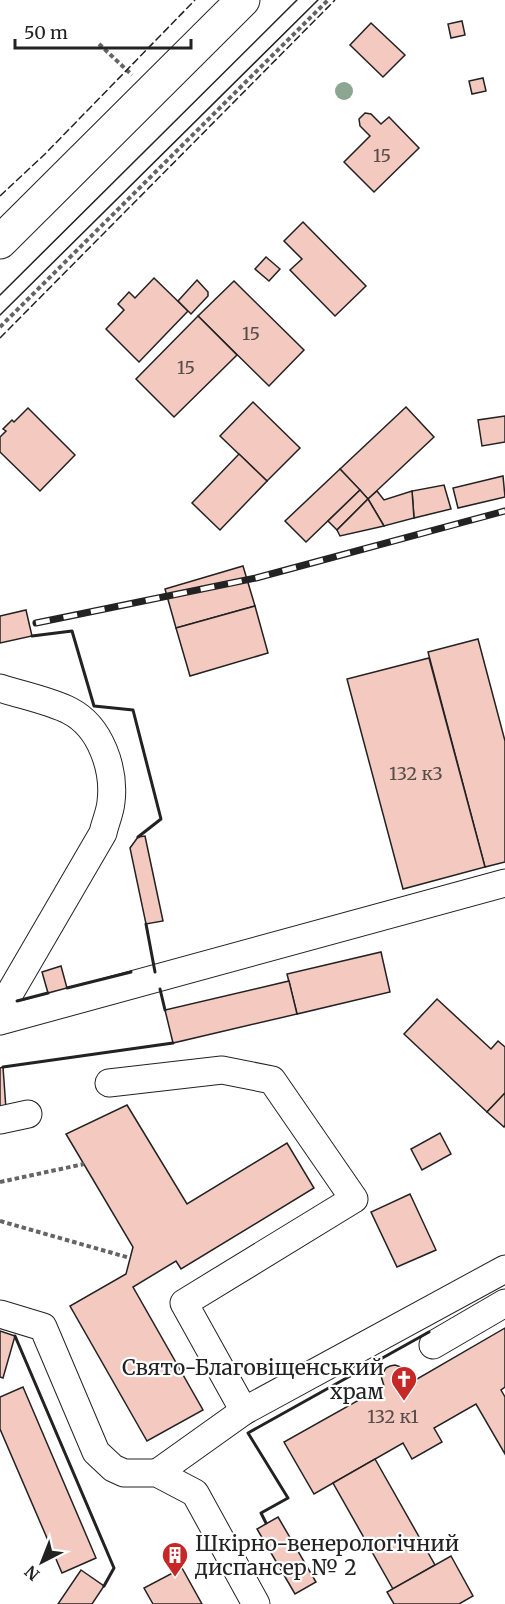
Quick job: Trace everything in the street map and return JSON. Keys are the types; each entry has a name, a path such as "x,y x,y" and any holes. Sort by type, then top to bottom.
{"main road":[{"path":"0,242 243,0"}],"street":[{"path":"0,688 70,711 89,725 105,756 110,775 111,802 103,834 0,1010"},
{"path":"0,1021 505,883"},
{"path":"109,1083 222,1070 272,1080 354,1199 184,1303 244,1411"},
{"path":"0,1120 28,1114"},
{"path":"157,1473 244,1411 505,1269"},
{"path":"433,1345 505,1303"},
{"path":"0,1314 43,1327 96,1452 103,1460 124,1473 157,1473 195,1493 256,1604"}],"path":[{"path":"0,327 328,0"},
{"path":"99,44 127,70"},
{"path":"0,1182 84,1164"},
{"path":"0,1221 130,1258"}],"building":[{"path":"462,21 465,35 451,38 448,24"},
{"path":"371,23 405,55 383,77 350,45"},
{"path":"483,78 486,91 472,94 469,81"},
{"path":"365,113 371,114 381,124 389,117 419,148 374,192 344,162 370,136 360,126 359,119"},
{"path":"303,222 366,286 335,316 290,270 302,259 284,241"},
{"path":"266,257 280,269 269,281 255,269"},
{"path":"154,278 188,311 139,362 106,329 124,310 118,304 129,292 135,298"},
{"path":"197,280 208,292 208,296 191,314 178,301"},
{"path":"234,281 304,350 269,386 198,316"},
{"path":"198,316 237,355 174,417 136,379"},
{"path":"253,402 300,448 267,481 220,436"},
{"path":"406,407 434,437 368,499 340,469"},
{"path":"28,408 75,455 40,491 0,452 0,437 6,431 3,429"},
{"path":"505,416 505,442 482,446 478,420"},
{"path":"239,454 267,481 220,530 192,503"},
{"path":"340,469 360,490 306,542 285,521"},
{"path":"503,476 505,497 458,508 453,488"},
{"path":"444,485 451,509 414,518 412,491"},
{"path":"360,490 368,499 337,530 328,521"},
{"path":"377,491 384,500 412,491 414,518 384,526 368,499"},
{"path":"368,499 384,526 340,536 337,530"},
{"path":"243,566 255,606 176,628 165,589"},
{"path":"255,606 268,653 190,676 176,628"},
{"path":"26,610 32,636 0,643 0,616"},
{"path":"478,639 505,741 505,862 485,867 428,652"},
{"path":"429,658 485,867 403,889 347,679"},
{"path":"145,836 163,921 146,924 130,848 138,837"},
{"path":"381,952 390,992 297,1014 287,974"},
{"path":"61,966 67,988 48,993 42,972"},
{"path":"289,981 297,1014 173,1043 165,1010"},
{"path":"437,999 491,1049 498,1041 505,1047 505,1093 487,1112 404,1034"},
{"path":"3,1067 6,1109 0,1109 0,1068"},
{"path":"505,1093 505,1125 504,1127 487,1112"},
{"path":"127,1105 187,1204 287,1143 314,1188 181,1269 176,1261 133,1287 203,1410 147,1441 70,1306 126,1274 133,1247 66,1134"},
{"path":"440,1133 451,1154 422,1170 411,1149"},
{"path":"410,1194 436,1250 397,1267 371,1212"},
{"path":"505,1328 505,1387 501,1390 505,1397 505,1454 476,1404 434,1428 442,1442 412,1459 403,1443 314,1494 284,1442 384,1386 381,1376 386,1368 395,1365 404,1368 412,1382"},
{"path":"0,1331 15,1336 3,1378 0,1377"},
{"path":"23,1387 96,1558 62,1573 0,1429 0,1397"},
{"path":"375,1459 435,1565 393,1589 333,1483"},
{"path":"278,1517 316,1582 295,1594 257,1529"},
{"path":"451,1556 473,1596 459,1604 394,1604 387,1592"},
{"name":"Шкірно-венерологічний диспансер № 2","path":"182,1568 202,1604 153,1604 144,1588"},
{"path":"81,1570 104,1586 92,1604 58,1604"}],"tram line":[{"path":"0,295 297,0"},
{"path":"0,315 318,0"}],"railway":[{"path":"36,623 256,578 505,511"}],"fence":[{"path":"0,196 45,154 195,0"},
{"path":"0,338 335,0"}],"wall":[{"path":"32,636 72,631 94,706 133,710 161,819 138,837"},
{"path":"146,924 155,972"},
{"path":"67,988 131,972"},
{"path":"160,989 165,1010"},
{"path":"17,1001 48,993"},
{"path":"3,1067 173,1043"},
{"path":"266,1523 261,1513 288,1498 248,1433 429,1332"},
{"path":"15,1336 114,1568 104,1586"}],"place":[{"name":"Свято-Благовіщенський храм","path":"404,1402"},
{"name":"Шкірно-венерологічний диспансер № 2","path":"175,1578"}]}
